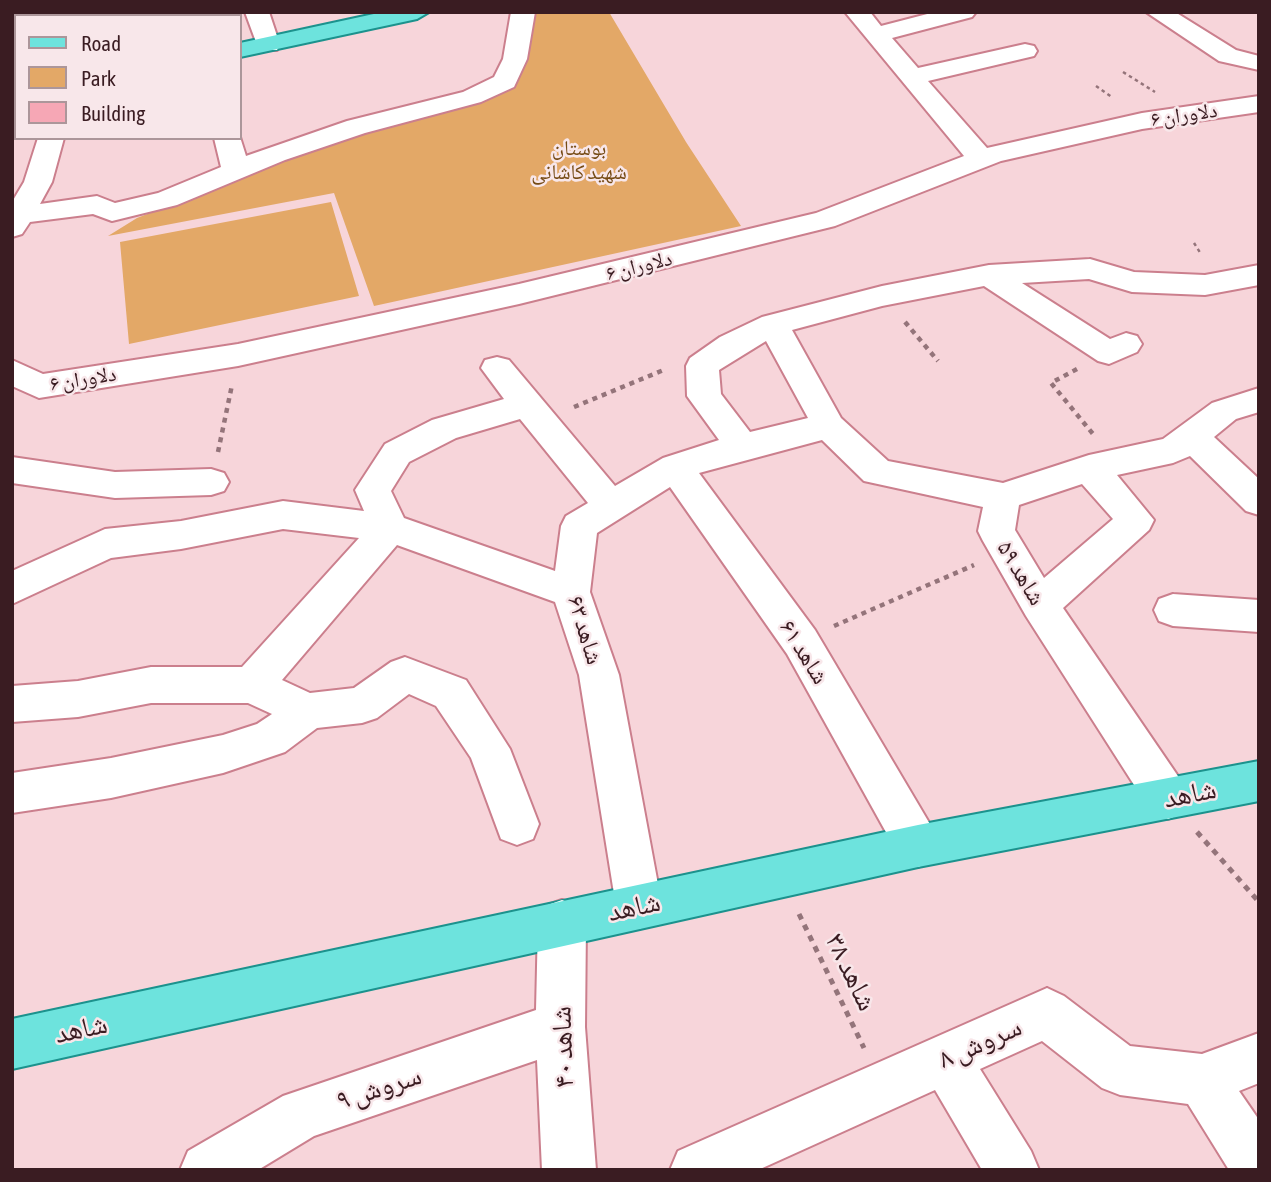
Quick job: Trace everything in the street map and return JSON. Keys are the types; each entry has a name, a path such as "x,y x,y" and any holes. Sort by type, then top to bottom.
{"main road":[{"path":"242,50 417,12"},
{"name":"شاهد","path":"12,1044 918,846 1259,781"}],"street":[{"path":"257,12 268,44"},
{"path":"16,222 97,205 112,212 167,199 356,127 472,96 505,82 515,59 523,12"},
{"path":"857,12 981,159"},
{"path":"874,35 964,12"},
{"path":"1158,12 1228,56 1259,63"},
{"path":"912,77 1025,51"},
{"name":"دلاوران ۶","path":"12,370 39,386 238,355 519,295 825,220 981,159 1142,121 1259,104"},
{"path":"16,222 38,182 50,140"},
{"path":"228,140 236,171"},
{"path":"742,446 704,396 702,366 731,345 773,324 883,296 989,275 1090,269 1132,282 1205,285 1259,275"},
{"path":"989,275 1118,348"},
{"path":"773,324 829,426 877,472 1003,497 1102,465 1173,450 1224,411 1259,400"},
{"path":"497,368 611,506 675,467 742,446 829,426"},
{"path":"390,528 373,490 397,453 444,429 535,413"},
{"path":"1191,436 1259,501"},
{"path":"1040,605 1136,520 1102,465"},
{"name":"شاهد ۶۱","path":"675,467 801,642 918,846"},
{"path":"12,470 115,485 211,482"},
{"name":"شاهد ۵۹","path":"1003,497 996,531 1040,605 1168,799"},
{"name":"شاهد ۶۳","path":"611,506 579,526 570,592 599,675 639,906"},
{"path":"12,589 105,544 181,535 283,515 390,528 570,592"},
{"path":"251,685 390,528"},
{"path":"1174,610 1259,616"},
{"path":"12,793 111,778 223,754 270,739 308,711 362,705 405,674 452,693 489,749 517,824"},
{"path":"12,704 78,699 151,685 251,685 308,711"},
{"name":"شاهد ۴۰","path":"562,923 560,1027 569,1170"},
{"name":"سروش ۸","path":"719,1165 1047,1013 1120,1070 1202,1080 1259,1058"},
{"name":"سروش ۹","path":"207,1170 301,1114 560,1027"},
{"path":"945,1059 1012,1170"},
{"path":"1202,1080 1259,1168"}],"path":[{"path":"883,296 938,361"},
{"path":"1102,465 1051,383 1118,348"},
{"path":"211,482 238,355"},
{"path":"535,413 668,368 702,366"},
{"path":"801,642 878,605 1007,551"},
{"path":"1168,799 1259,902"},
{"name":"شاهد ۳۸","path":"781,875 883,1087"}],"green space":[{"name":"بوستان شهید کاشانی","path":"535,12 609,12 686,142 741,226 374,306 334,193 108,236 137,218 332,142 506,92 518,82"},
{"path":"331,202 359,296 129,344 120,242"}],"building":[{"path":"83,12 140,12 130,14"},
{"path":"12,13 62,14 14,14 12,35"}]}
